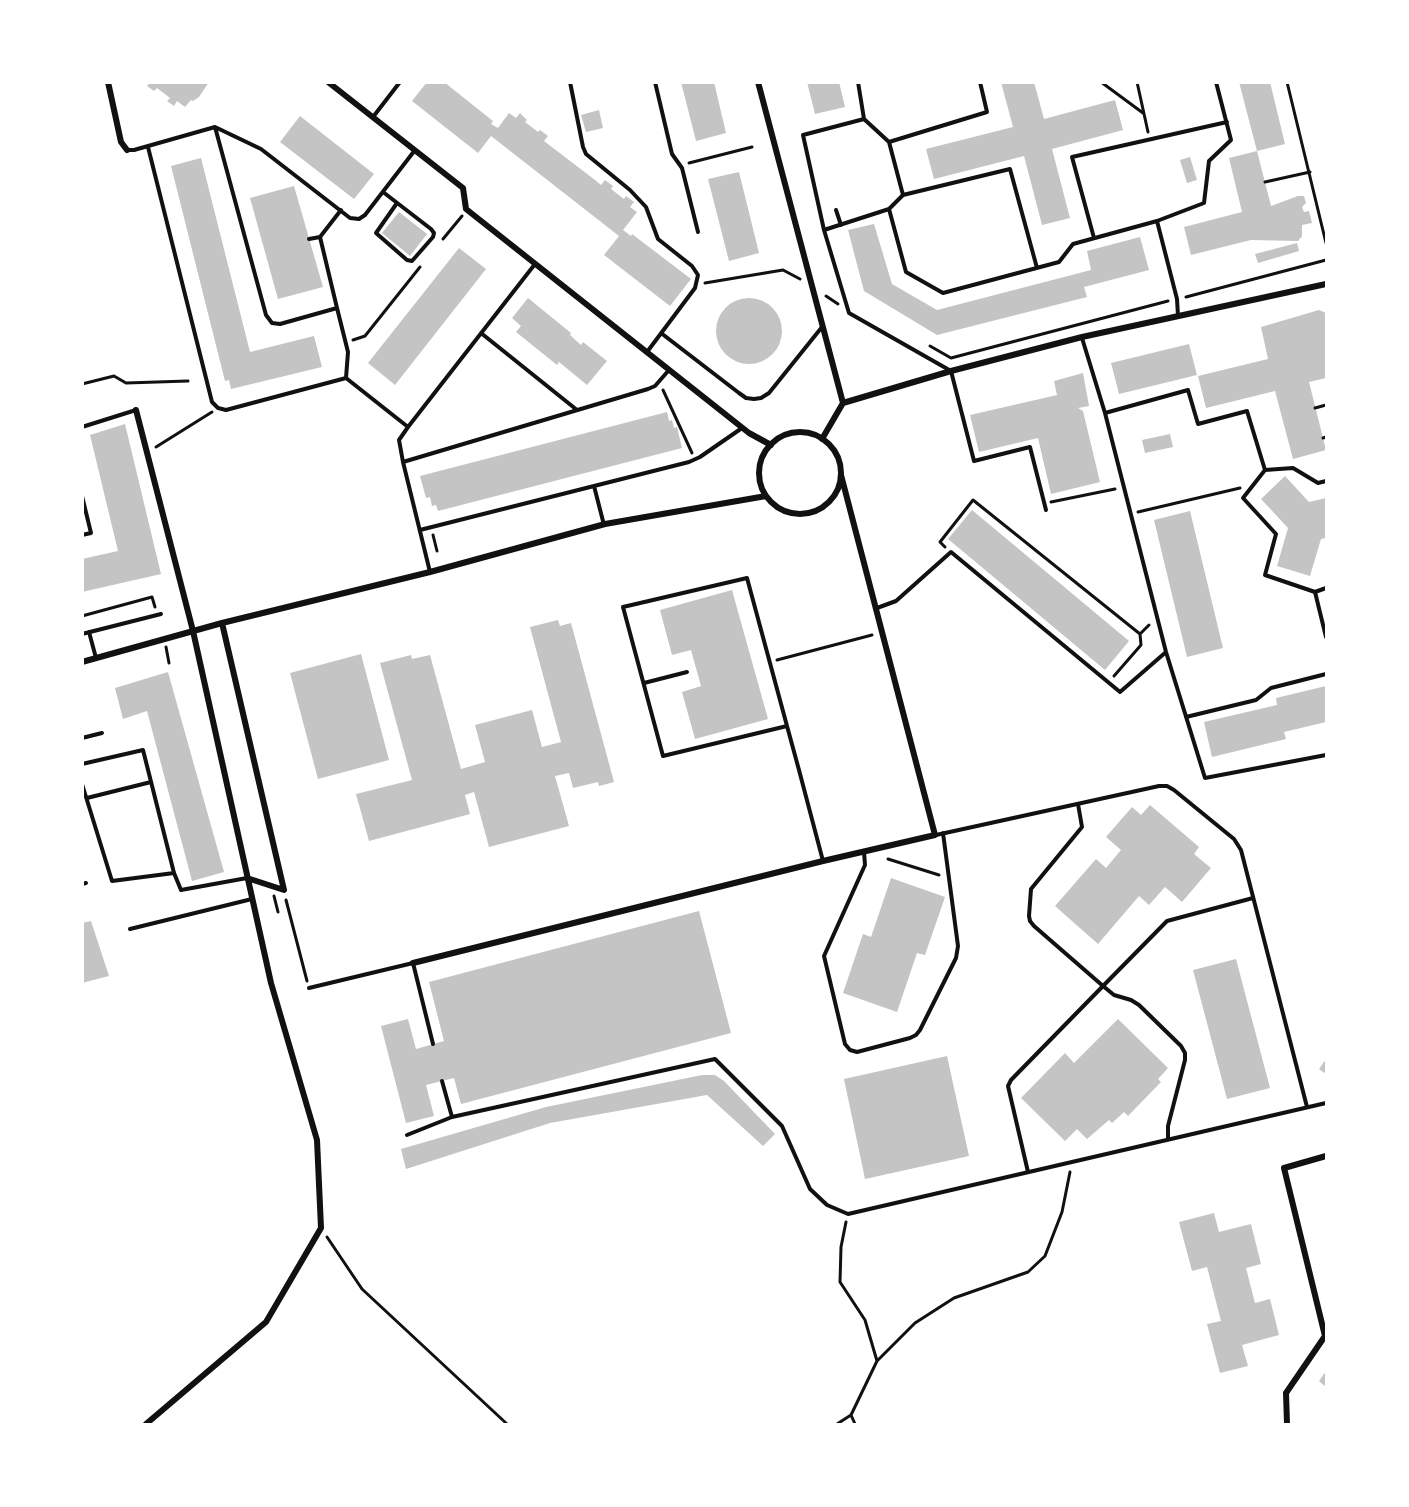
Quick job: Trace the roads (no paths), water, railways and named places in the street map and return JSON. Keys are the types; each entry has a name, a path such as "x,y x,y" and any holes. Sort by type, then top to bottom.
{"street":[{"path":"108,82 121,142 126,150"},
{"path":"328,82 463,188 466,209 742,428 771,445"},
{"path":"758,82 843,403"},
{"path":"822,439 843,403 951,371 1082,337 1326,284"},
{"path":"136,410 193,631 271,983 317,1140 321,1228 266,1322 146,1425"},
{"path":"413,963 935,835 839,461 833,448 822,439 809,434 796,433 782,436 763,456 759,470 760,484 766,496 776,506 787,512 800,514 812,513 824,507 839,487 841,475"},
{"path":"82,662 222,623 430,572 604,525 766,496"},
{"path":"222,623 284,890 248,878"},
{"path":"1287,1425 1286,1393 1325,1336 1284,1168 1326,1156"}],"lane":[{"path":"373,118 400,82"},
{"path":"570,82 586,154 630,190 646,207 658,239 692,266 698,275 697,285 647,352"},
{"path":"655,82 672,154 682,168 698,232"},
{"path":"858,82 864,119 889,142 903,195"},
{"path":"889,142 987,112 980,82"},
{"path":"889,209 906,272 943,293 1059,262 1073,244 1157,221 1204,203 1209,161 1231,140 1216,82"},
{"path":"864,119 802,135 824,230 849,313 951,371 974,461 1030,447 1046,510"},
{"path":"1094,238 1072,157 1227,122"},
{"path":"126,150 148,147 215,127 261,149 350,218 358,219 365,214 415,150"},
{"path":"215,127 266,315 272,323 280,324 337,308"},
{"path":"148,147 212,402 218,408 226,410 346,378"},
{"path":"824,230 889,209 903,195 1010,169 1037,268"},
{"path":"383,192 397,203 434,233 412,261 407,260 375,233 397,203"},
{"path":"309,239 320,237 340,210"},
{"path":"836,210 842,225"},
{"path":"1157,221 1177,299 1178,316"},
{"path":"320,237 348,352 346,378"},
{"path":"430,572 399,440 535,264"},
{"path":"661,333 746,398 754,399 769,393 823,327"},
{"path":"481,333 578,410"},
{"path":"1082,337 1105,412 1166,652 1204,777 1326,755"},
{"path":"403,462 648,389 660,381 669,370"},
{"path":"346,378 408,428"},
{"path":"1105,412 1188,390 1198,424 1248,411 1265,470"},
{"path":"82,427 136,410"},
{"path":"420,530 695,460 742,428"},
{"path":"1326,481 1318,483 1293,468 1265,470 1243,498 1276,534 1265,575 1314,592 1326,588"},
{"path":"594,486 604,525"},
{"path":"82,496 91,532 82,535"},
{"path":"877,608 896,601 951,552 1120,692 1166,652"},
{"path":"787,726 663,756 623,607 747,578 824,861"},
{"path":"1314,592 1326,638"},
{"path":"82,633 159,615"},
{"path":"89,632 96,658"},
{"path":"644,683 687,672"},
{"path":"1186,717 1256,700 1271,688 1326,674"},
{"path":"82,738 102,733"},
{"path":"82,764 143,750 174,873 181,890 248,878"},
{"path":"87,798 151,782"},
{"path":"82,784 112,881 174,873"},
{"path":"935,835 1167,786 1238,844 1307,1107"},
{"path":"1078,804 1082,827 1031,889 1030,921 1114,995 1131,1000 1138,1005 1181,1046 1185,1053 1185,1060 1168,1126 1168,1139"},
{"path":"864,851 865,865 825,956 845,1044 850,1050 857,1052 910,1038 920,1030 958,952 943,833"},
{"path":"1028,1172 1008,1086 1011,1080 1167,921 1253,898"},
{"path":"130,929 252,899"},
{"path":"309,988 348,981 413,963 433,1044"},
{"path":"407,1135 452,1117 715,1059 782,1126 810,1189 827,1205 848,1214 1326,1103"},
{"path":"442,1081 452,1117"}]}
